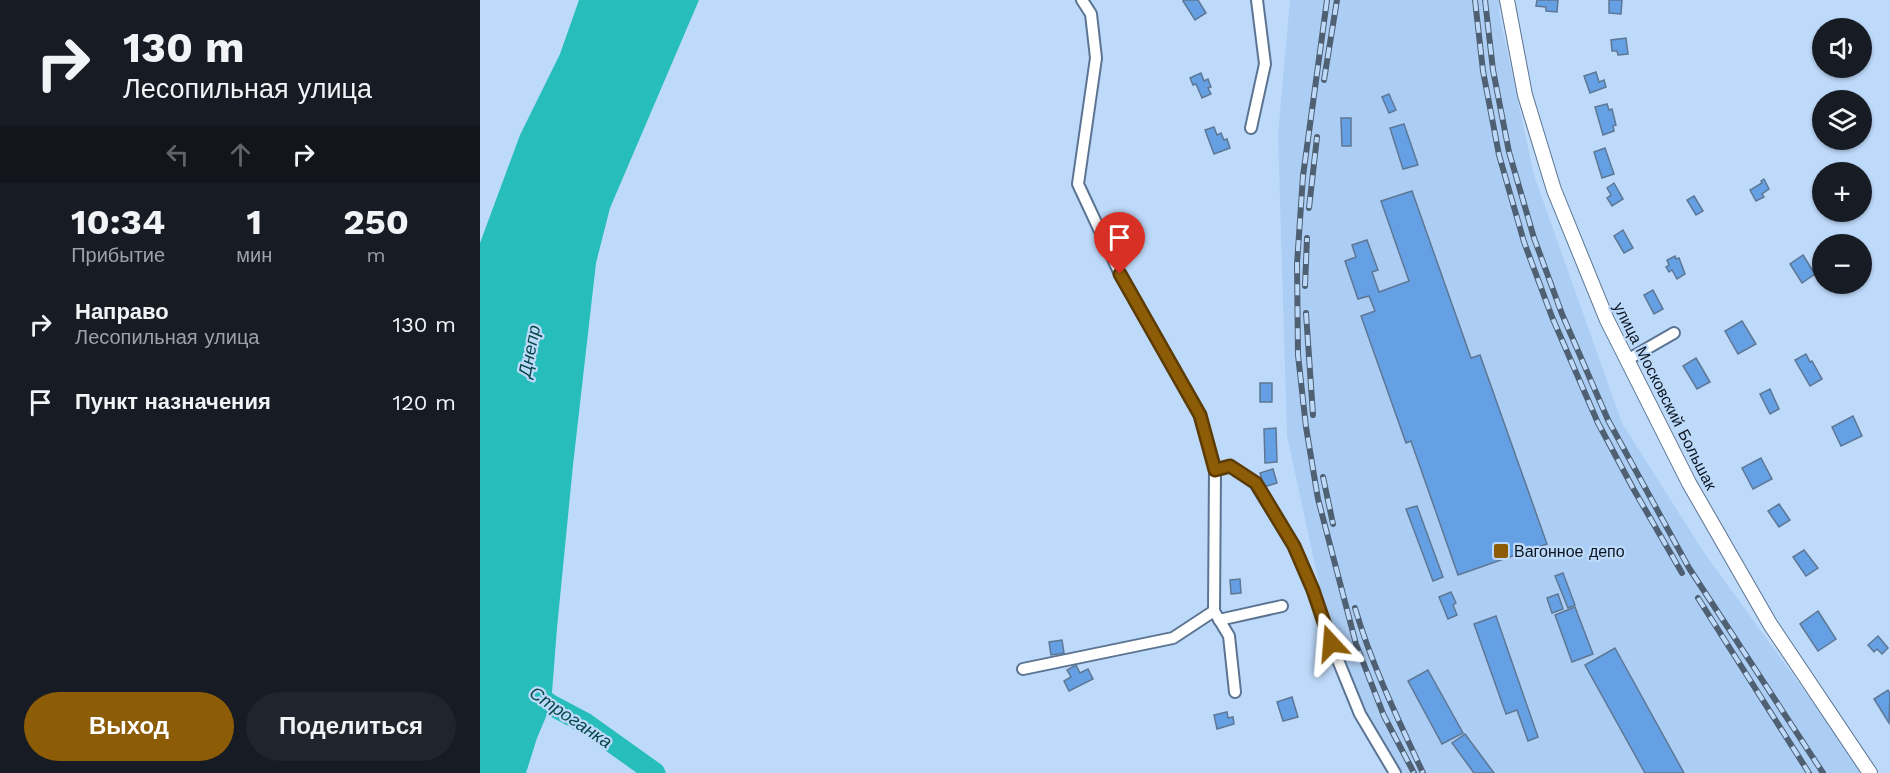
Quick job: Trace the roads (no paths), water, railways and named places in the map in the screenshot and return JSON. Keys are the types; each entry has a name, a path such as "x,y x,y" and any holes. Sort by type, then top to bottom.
{"street":[{"path":"1082,0 1091,14 1096,58 1078,184 1120,274 1200,415 1215,470 1216,616 1229,636 1235,692"},
{"path":"1251,128 1265,64 1257,0"},
{"name":"улица Московский Большак","path":"1507,0 1525,95 1554,190 1607,320 1689,483 1770,624 1869,773"},
{"path":"1627,360 1674,333"},
{"path":"1215,470 1230,466 1256,483 1294,546 1360,714 1395,773"},
{"path":"1023,669 1173,638 1216,616 1282,606"}],"water":[{"name":"Днепр","path":"579,0 699,0 610,208 596,263 573,465 551,705 526,773 480,773 480,243 520,135 560,54"}],"waterway":[{"name":"Строганка","path":"528,689 551,705 585,723 655,773"}],"railway":[{"path":"1327,0 1303,176 1297,264 1298,355 1306,427 1318,499 1356,644 1384,716 1414,773"},
{"path":"1324,80 1337,0"},
{"path":"1475,0 1483,71 1499,155 1524,242 1552,317 1598,423 1682,573"},
{"path":"1485,0 1493,70 1509,152 1534,238 1562,314 1608,420 1689,568 1823,773"},
{"path":"1309,208 1317,137"},
{"path":"1305,286 1307,238"},
{"path":"1306,313 1313,415"},
{"path":"1323,477 1333,524"},
{"path":"1698,598 1809,773"},
{"path":"1355,608 1377,671 1423,773"}],"place":[{"name":"Вагонное депо","path":"1501,551"}]}
